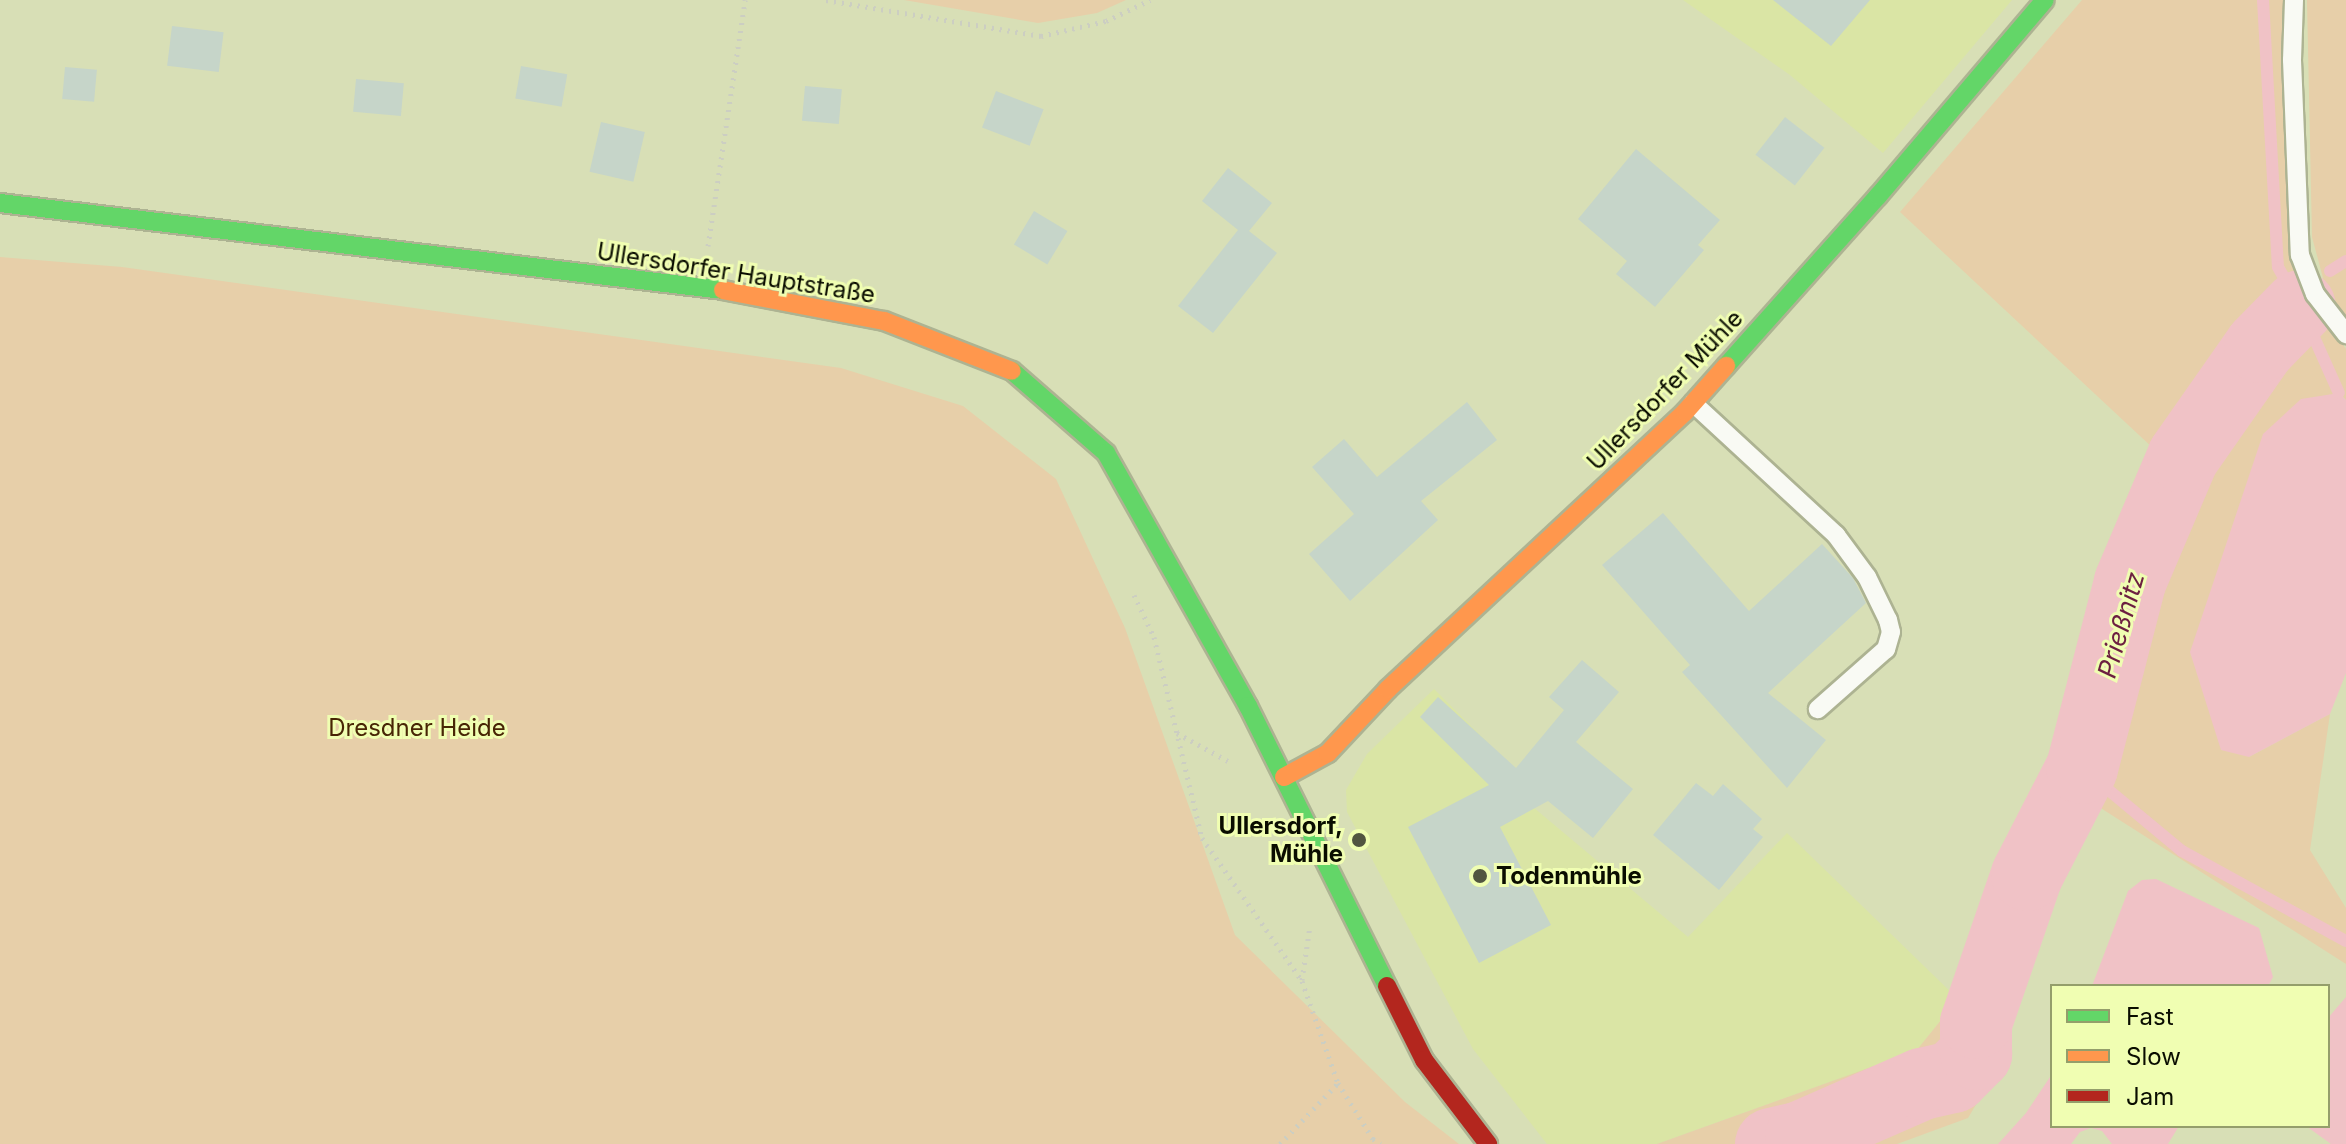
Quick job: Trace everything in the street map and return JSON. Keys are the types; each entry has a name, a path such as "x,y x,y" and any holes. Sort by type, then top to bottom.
{"main road":[{"name":"Ullersdorfer Mühle","path":"1284,777 1328,753 1388,689 1693,403 1878,196 2045,0"},
{"name":"Ullersdorfer Hauptstraße","path":"0,203 702,286 884,321 1012,371 1106,453 1248,706 1424,1060 1488,1144"}],"lane":[{"path":"2294,0 2292,60 2300,255 2315,294 2346,334"},
{"path":"1693,403 1836,535 1867,577 1888,620 1891,632 1886,649 1818,709"}],"path":[{"path":"702,286 745,0"},
{"path":"826,0 1041,36 1106,21 1150,0"},
{"path":"1127,581 1154,637 1202,838 1302,981 1338,1083 1373,1139 1381,1144"},
{"path":"1280,1144 1338,1083"}],"shaded area":[{"path":"1683,0 2012,0 1883,153 1790,75"},
{"path":"2339,393 2346,400 2346,673 2330,714 2249,757 2221,750 2190,652 2263,434 2301,399"},
{"path":"1434,689 1489,744 1508,786 1688,937 1787,833 1958,999 1916,1051 1657,1144 1547,1144 1473,1049 1347,812 1346,790 1367,754"},
{"path":"2156,879 2259,928 2273,977 2269,984 2093,984 2128,891 2142,880"},
{"path":"2346,997 2346,1144 2331,1144 2309,1128 2330,1128 2330,1016"},
{"path":"2050,1077 2050,1128 2091,1128 2080,1132 2071,1144 1998,1144 2026,1113"},
{"path":"2091,1128 2178,1128 2168,1144 2112,1144 2102,1131"}],"green space":[{"path":"904,0 1126,0 1097,13 1038,23"},
{"path":"2082,0 2288,0 2311,298 2346,349 2346,400 2339,393 2249,757 2330,714 2310,850 2346,908 2346,964 2077,793 2100,735 2140,603 2184,477 1900,212"},
{"path":"2307,0 2346,0 2346,326 2326,289 2312,237"},
{"name":"Dresdner Heide","path":"0,257 122,267 841,368 963,406 1056,479 1125,628 1235,935 1405,1102 1459,1144 0,1144"},
{"path":"1958,999 2011,1046 1968,1118 1897,1144 1657,1144 1916,1051"}],"building":[{"path":"1773,0 1870,0 1831,46"},
{"path":"172,26 224,32 219,72 167,66"},
{"path":"521,66 567,74 562,107 515,98"},
{"path":"65,67 97,70 94,102 62,99"},
{"path":"356,79 404,83 401,116 353,112"},
{"path":"805,86 842,89 839,124 802,121"},
{"path":"996,91 1044,109 1030,146 982,127"},
{"path":"1785,117 1824,148 1795,186 1755,155"},
{"path":"601,122 645,132 633,182 590,172"},
{"path":"1636,149 1720,220 1698,245 1704,250 1655,307 1616,274 1627,261 1578,219"},
{"path":"1228,168 1272,203 1249,231 1277,253 1213,333 1178,306 1238,230 1202,201"},
{"path":"1034,211 1067,231 1047,265 1014,244"},
{"path":"1467,402 1497,440 1421,501 1438,520 1350,601 1309,554 1354,514 1312,467 1344,439 1377,477"},
{"path":"1663,513 1749,611 1822,544 1853,578 1866,603 1768,693 1826,740 1787,788 1682,672 1690,665 1602,565"},
{"path":"1582,660 1619,692 1576,742 1633,789 1593,838 1548,801 1500,827 1551,925 1479,963 1408,827 1489,785 1420,717 1438,697 1516,768 1564,710 1549,697"},
{"path":"1696,783 1713,796 1723,784 1762,819 1753,829 1763,837 1719,890 1653,835"}],"waterway":[{"name":"Prießnitz","path":"2263,0 2278,267 2300,306 2339,393"},
{"path":"2330,271 2346,261"},
{"name":"Prießnitz","path":"1771,1144 1801,1137 1922,1084 1953,1077 1976,1054 1976,1023 2027,875 2082,768 2130,582 2183,457 2260,347 2300,306"},
{"path":"2082,768 2182,851 2346,941"}],"traffic: fast":[{"path":"1726,366 1878,196 2045,0"},
{"path":"0,203 723,290"},
{"path":"1012,371 1106,453 1248,706 1387,986"}],"traffic: slow":[{"path":"723,290 884,321 1012,371"},
{"path":"1284,777 1328,753 1388,689 1685,412 1726,366"}],"traffic: jam":[{"path":"1387,986 1424,1060 1488,1144"}],"place":[{"name":"Ullersdorf, Mühle","path":"1359,840"},
{"name":"Todenmühle","path":"1480,876"}]}
